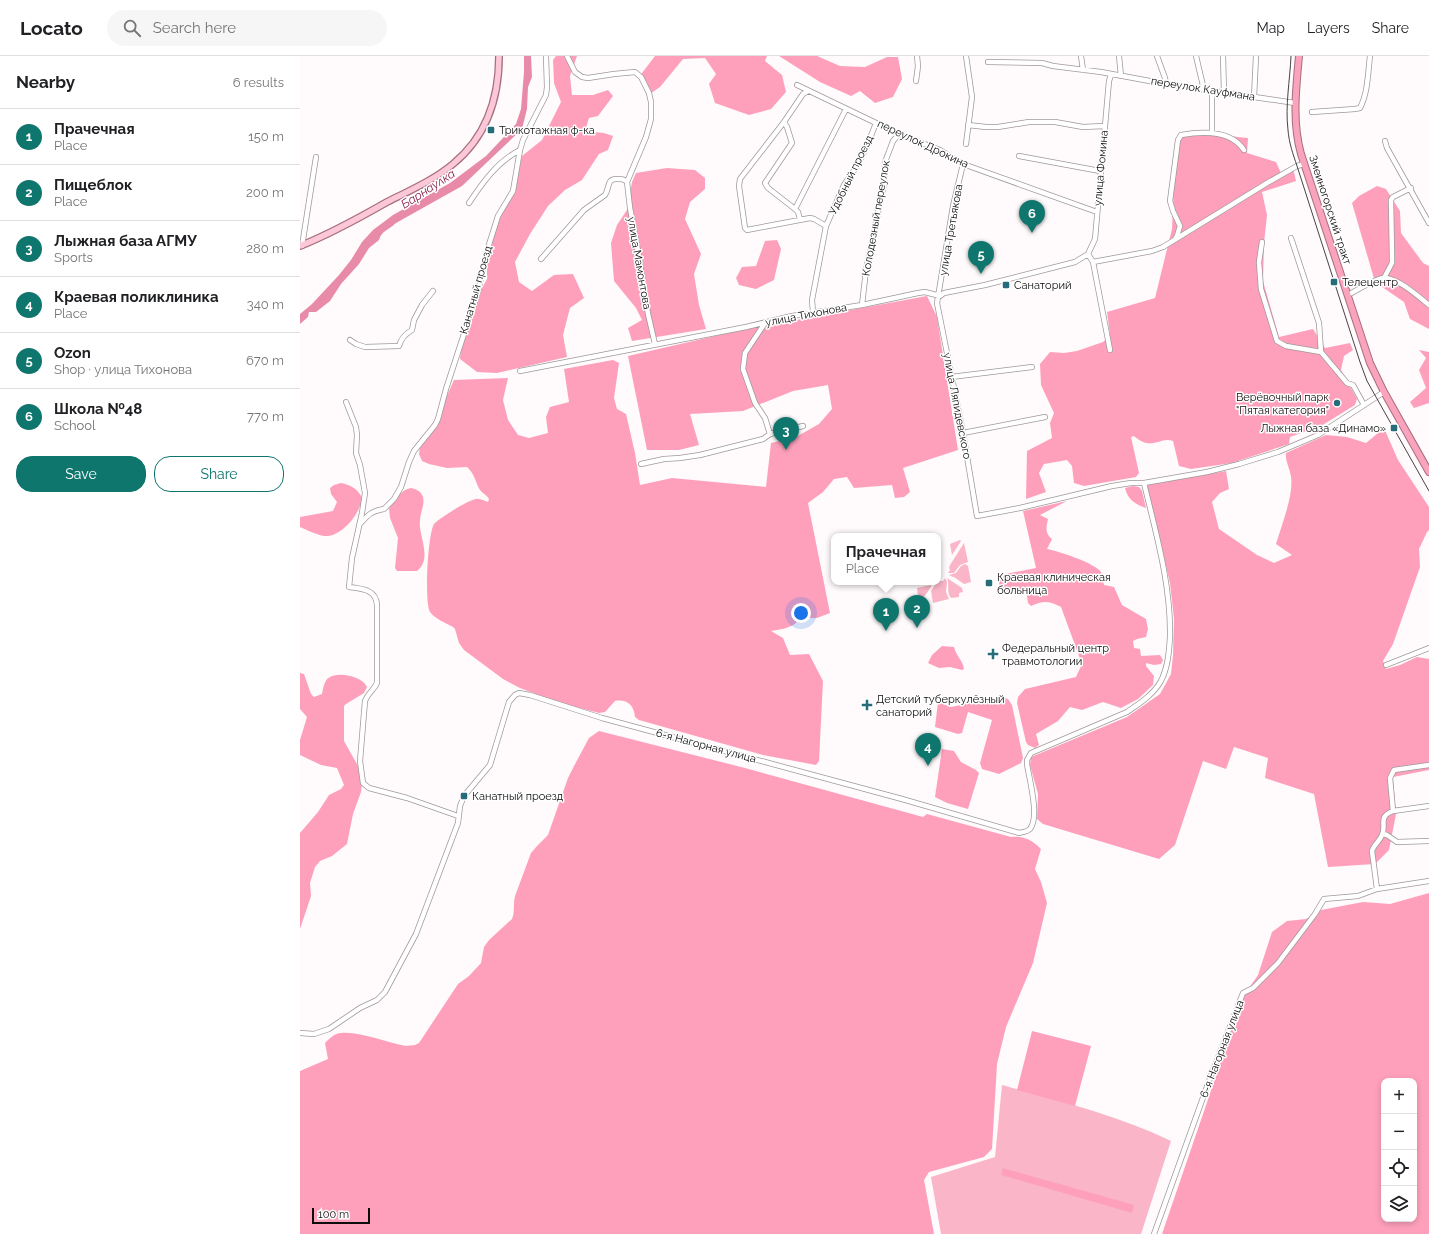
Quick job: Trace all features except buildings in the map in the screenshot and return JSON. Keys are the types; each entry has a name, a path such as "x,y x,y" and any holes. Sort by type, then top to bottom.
{"highway":[{"name":"Змеиногорский тракт","path":"1299,56 1295,103 1296,130 1304,164 1348,295 1365,351 1375,375 1429,472"}],"main road":[{"path":"301,246 376,208 442,172 464,154 481,132 493,103 499,70 499,56"}],"street":[{"name":"Канатный проезд","path":"359,525 373,512 379,509 384,509 394,499 401,487 411,456 438,419 446,389 478,291 487,251 498,216 512,191 523,140 546,95 546,56"},
{"path":"541,259 584,210 607,192 612,179 623,179 627,182 644,143 651,119 651,102 646,85 641,77 635,72 588,78 582,77 575,72 567,56"},
{"path":"916,81 918,66 917,56"},
{"path":"966,56 972,97 966,144"},
{"path":"1040,56 1042,63"},
{"path":"1081,56 1083,70"},
{"path":"1119,56 1121,76"},
{"path":"1157,56 1166,84"},
{"path":"1196,56 1204,90"},
{"path":"1223,56 1224,93"},
{"path":"1254,98 1256,56"},
{"path":"1312,112 1360,108 1363,103 1370,56"},
{"name":"переулок Кауфмана","path":"988,62 1042,63 1052,66 1254,98 1295,103"},
{"name":"улица Фомина","path":"1088,254 1095,239 1104,126 1111,75"},
{"name":"переулок Дрокина","path":"797,85 899,134 940,150 963,164 1097,212"},
{"path":"808,91 803,94 784,122 740,179 739,186 745,228 750,230 800,219 814,218 826,226"},
{"path":"1212,91 1212,133"},
{"path":"795,209 846,109"},
{"path":"784,122 792,143 765,183 768,188 798,212 800,219"},
{"path":"968,125 998,127 1029,122 1055,122 1083,127 1104,126"},
{"name":"Удобный проезд","path":"813,312 812,300 826,226 844,185 865,151 876,123"},
{"path":"1174,240 1180,226 1170,201 1178,140 1182,135 1212,133 1228,136 1244,150"},
{"name":"Колодезный переулок","path":"862,305 870,251 884,184 885,162 894,141 899,134"},
{"path":"1385,141 1387,148 1411,188 1429,223"},
{"path":"469,203 492,171 511,155 520,150"},
{"path":"1019,156 1100,171"},
{"path":"301,246 316,157"},
{"name":"улица Третьякова","path":"940,296 953,206 963,164"},
{"path":"1093,262 1152,251 1163,247 1267,183 1297,166 1304,164"},
{"name":"улица Мамонтова","path":"627,182 648,314 655,344"},
{"path":"1384,278 1392,263 1391,200 1393,197 1411,188"},
{"path":"1291,238 1319,323 1321,352 1347,383 1353,385 1364,405"},
{"path":"1262,242 1259,262 1261,289 1277,341 1286,346 1321,352"},
{"path":"1088,254 1093,262 1110,350"},
{"name":"улица Тихонова","path":"520,371 765,323 792,316 862,305 918,293 930,293 940,296 944,292 985,285 1076,262 1088,254"},
{"path":"1348,295 1384,278 1390,279 1408,288 1429,305"},
{"path":"350,340 365,347 399,346 401,339 406,333 412,330 416,316 433,291"},
{"name":"улица Ляпидевского","path":"940,296 937,303 963,433 977,516 1020,508 1112,486 1131,483 1144,483"},
{"path":"765,323 745,353 743,369 755,403 765,418 770,434"},
{"path":"951,377 1032,367"},
{"path":"1144,483 1219,469 1278,452 1318,435 1384,392"},
{"path":"300,1032 314,1034 329,1029 368,1004 377,1000 385,992 416,934 458,823 458,816 407,798 369,788 363,783 360,761 365,701 377,683 377,599 368,590 349,586 352,558 362,513 364,493 362,474 356,452 356,427 346,402"},
{"path":"963,433 1044,417"},
{"path":"641,464 664,459 700,455 763,439 770,434 802,426"},
{"name":"6-я Нагорная улица","path":"458,816 464,796 490,764 508,706 515,695 519,693 530,695 602,718 902,799 1019,833 1026,832 1029,830 1034,820 1033,794 1026,764 1031,753 1127,712 1154,692 1165,672 1170,650 1170,602 1159,544 1144,483"},
{"path":"1386,665 1429,648"},
{"path":"1393,811 1390,778 1394,770 1429,765"},
{"path":"1377,889 1372,851 1373,847 1383,834 1383,821 1388,813 1429,806"},
{"path":"1383,834 1397,842 1429,842"},
{"name":"6-я Нагорная улица","path":"1154,1234 1209,1081 1243,993 1253,988 1278,963 1315,914 1324,899 1358,896 1377,889 1429,881"}],"shaded area":[{"path":"524,56 531,56 532,77 528,87 527,109 522,129 462,186 396,223 384,232 379,240 369,248 359,264 341,284 330,301 316,312 309,312 308,317 300,324 300,314 312,304 339,275 351,260 362,242 373,230 393,215 450,183 486,156 516,124 521,109"},
{"path":"556,56 577,56 570,76 572,95 593,95 608,90 613,96 598,116 589,118 585,131 604,133 613,136 608,150 599,154 582,180 565,190 548,206 530,234 515,262 519,282 532,291 554,275 573,274 584,298 570,308 563,335 567,357 497,373 477,372 460,359 461,351 480,292 487,279 487,265 499,216 514,191 522,156 542,140 561,102 554,83 553,60"},
{"path":"655,56 767,56 765,61 782,75 786,92 771,109 749,115 715,103 709,84 716,74 705,58 683,59 660,87 647,96 639,77"},
{"path":"779,56 817,56 840,66 865,67 887,57 898,57 902,79 893,97 875,103 860,91 851,96 820,82"},
{"path":"1190,132 1248,138 1247,153 1276,162 1281,173 1293,168 1296,181 1262,192 1267,215 1264,243 1263,281 1279,337 1313,329 1325,348 1350,343 1353,350 1344,356 1341,370 1357,399 1355,405 1321,426 1290,437 1289,444 1232,463 1191,469 1179,466 1173,441 1164,440 1155,443 1146,443 1140,441 1134,436 1131,437 1139,473 1136,477 1084,486 1074,483 1072,466 1067,460 1044,464 1039,473 1046,492 1026,499 1027,451 1052,438 1050,423 1054,413 1041,385 1040,364 1050,352 1064,353 1077,351 1103,342 1110,335 1107,312 1155,298 1172,229 1176,139"},
{"path":"667,168 695,170 705,178 705,189 690,202 685,219 701,254 694,274 699,305 706,329 632,341 628,328 642,320 636,308 614,281 611,243 617,225 627,210 632,182 636,173"},
{"path":"1377,186 1386,189 1400,211 1401,233 1423,263 1429,266 1429,329 1410,319 1404,302 1375,282 1352,203 1359,196"},
{"path":"777,240 781,249 774,280 756,289 739,285 736,278 742,267 756,266 765,241"},
{"path":"927,296 937,317 958,450 903,468 910,492 904,497 895,498 892,485 854,488 847,477 834,479 823,492 808,503 830,613 817,618 801,618 791,626 784,629 771,631 783,638 790,655 809,654 823,681 819,761 816,765 763,755 639,720 635,717 631,706 623,701 615,701 605,712 599,713 560,703 520,688 503,679 464,650 459,643 455,629 438,619 430,612 428,606 427,582 430,540 434,524 467,502 480,499 488,502 489,499 480,490 473,475 467,467 447,468 429,464 422,461 419,454 420,446 434,425 454,380 508,378 503,400 508,420 518,435 529,438 548,433 546,417 550,407 569,402 564,369 613,360 619,363 614,398 617,409 626,414 635,453 640,485 672,478 766,487 771,443 796,437 819,424 832,409 828,385 793,391 743,411 690,414 699,445 679,450 647,450 628,356 741,330"},
{"path":"1419,350 1429,352 1429,403 1414,408 1410,402 1426,388 1419,370 1426,358"},
{"path":"1384,428 1398,460 1429,507 1429,530 1419,549 1420,567 1393,644 1383,661 1386,669 1400,665 1417,657 1429,659 1429,770 1393,777 1396,814 1389,850 1375,864 1328,867 1314,794 1265,778 1268,758 1234,747 1226,769 1203,761 1175,845 1159,859 1043,824 1037,819 1038,794 1030,765 1031,757 1127,717 1160,694 1171,674 1174,619 1170,583 1147,485 1226,471 1229,489 1220,493 1212,502 1219,529 1257,555 1274,563 1292,555 1276,544 1291,492 1291,477 1286,459 1286,453 1326,435 1347,437 1366,443"},
{"path":"341,483 354,488 362,498 358,511 349,523 343,529 330,536 324,536 300,527 300,517 333,511 337,502 331,494 330,488"},
{"path":"1133,486 1139,487 1142,491 1146,508 1135,503 1128,496 1125,488"},
{"path":"411,488 421,493 423,497 420,527 424,546 424,560 422,566 417,571 397,571 395,568 398,538 390,518 389,509 398,496 407,489"},
{"path":"1067,501 1040,515 1048,519 1048,535 1052,539 1047,549 1076,558 1092,565 1101,572 1104,585 1114,587 1122,605 1146,619 1148,629 1146,637 1133,641 1134,648 1140,649 1141,656 1160,655 1163,660 1161,664 1154,665 1146,663 1146,666 1154,676 1153,685 1138,699 1121,708 1103,702 1082,710 1070,707 1058,721 1036,734 1039,745 1035,748 1028,745 1026,742 1017,703 1018,697 1025,689 1076,677 1082,664 1061,607 1053,603 1046,602 1031,606 1028,603 1026,590 1019,590 1012,593 1001,588 999,583 1000,575 1036,568 1023,511"},
{"path":"960,540 961,541 952,555 950,544"},
{"path":"964,543 968,562 960,565 954,573 948,573 950,570 950,565"},
{"path":"965,564 968,566 971,582 964,584 949,575 956,573 961,566"},
{"path":"945,578 947,582 946,592 949,599 933,603 931,591 935,585 941,585 941,581"},
{"path":"947,578 962,588 963,592 959,593 959,597 951,598 948,591"},
{"path":"931,585 931,587 919,604 917,588"},
{"path":"942,646 954,647 964,669 962,670 950,667 939,668 928,663 932,655"},
{"path":"300,673 304,674 311,694 314,697 322,694 327,679 336,675 355,677 365,683 367,687 364,693 344,706 344,741 358,766 362,784 361,792 353,814 347,844 332,856 320,861 315,867 310,883 311,896 300,929 300,833 318,812 329,795 341,789 344,785 337,768 321,765 300,755 300,740 307,717 300,709"},
{"path":"1001,697 1008,699 1012,705 1023,758 1021,763 999,774 982,769 980,763 992,720 968,712 962,733 958,734 935,727 938,702 951,707"},
{"path":"599,731 745,768 923,817 927,814 1011,837 1024,838 1031,841 1041,849 1035,869 1041,882 1047,903 1033,963 1006,1027 997,1064 992,1149 984,1157 929,1172 924,1180 934,1234 300,1234 300,1071 328,1059 325,1043 332,1036 339,1033 365,1035 406,1046 419,1043 458,984 469,976 481,963 484,947 489,940 512,919 515,896 531,853 548,835 568,778 589,738"},
{"path":"942,749 954,751 961,762 979,773 968,809 947,803 935,797"},
{"path":"1429,893 1429,1234 1162,1234 1243,997 1258,975 1272,932 1287,921 1306,919 1321,910 1363,902 1390,904"},
{"path":"1032,1031 1091,1046 1075,1106 1017,1090"},
{"path":"1002,1085 1109,1116 1171,1141 1141,1234 941,1234 931,1177 995,1157"},
{"path":"1003,1168 1134,1205 1132,1213 1001,1175"}],"tram line":[{"path":"1291,56 1287,112 1290,144 1367,381 1429,491"}],"place":[{"name":"Трикотажная ф-ка","path":"491,130"},
{"name":"Школа №48","path":"1032,233"},
{"name":"Ozon","path":"981,274"},
{"name":"Телецентр","path":"1334,282"},
{"name":"Санаторий","path":"1006,285"},
{"name":"Верёвочный парк \"Пятая категория\"","path":"1337,403"},
{"name":"Лыжная база «Динамо»","path":"1394,428"},
{"name":"Лыжная база АГМУ","path":"786,450"},
{"name":"Краевая клиническая больница","path":"989,583"},
{"name":"Пищеблок","path":"917,628"},
{"name":"Прачечная","path":"886,631"},
{"name":"Федеральный центр травмотологии","path":"993,654"},
{"name":"Детский туберкулёзный санаторий","path":"867,705"},
{"name":"Краевая поликлиника","path":"928,766"},
{"name":"Канатный проезд","path":"464,796"}],"water label":[{"name":"Барнаулка","path":"428,189"}]}
